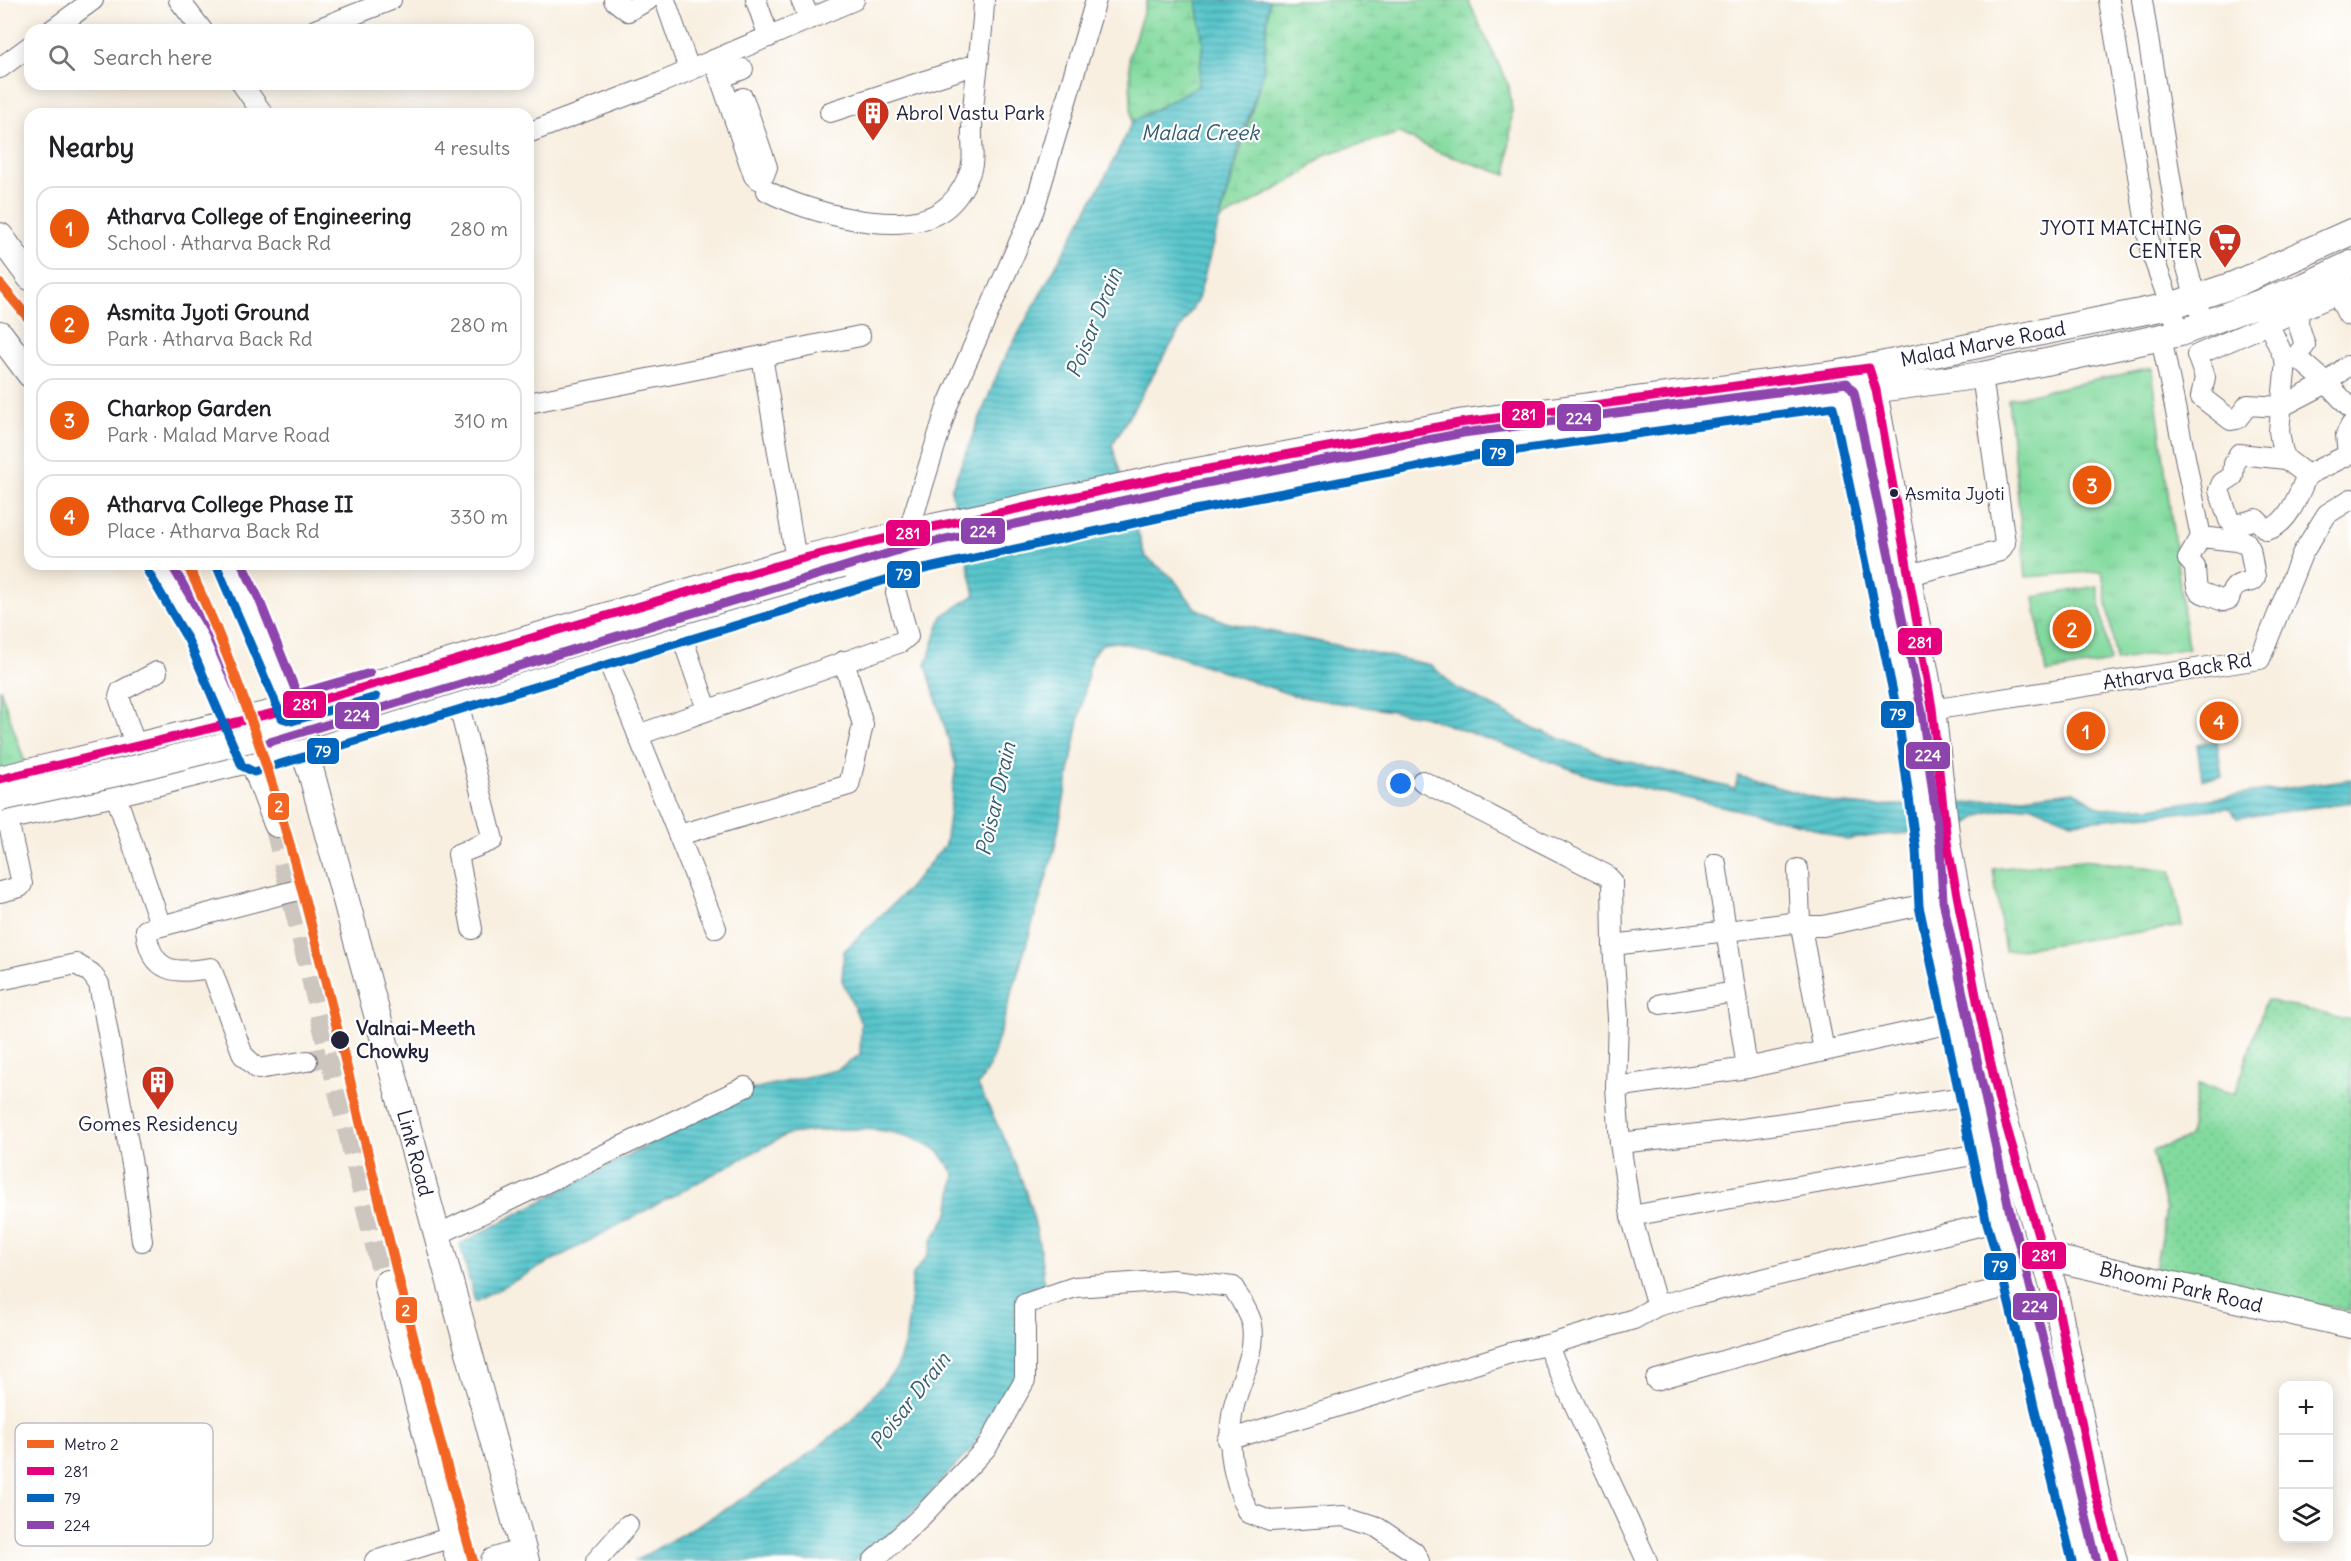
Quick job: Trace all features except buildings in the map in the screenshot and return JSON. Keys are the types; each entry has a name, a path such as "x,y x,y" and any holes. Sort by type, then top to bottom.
{"main road":[{"name":"Malad Marve Road","path":"2,811 115,793 253,760 889,567 940,554 1183,500 1465,445 1872,379 2170,306 2233,285 2351,232"},
{"path":"0,236 24,270"},
{"name":"Malad Marve Road","path":"1872,379 1982,375 2170,335 2205,324 2264,314 2351,264"},
{"path":"1,337 24,366"},
{"path":"1872,379 1909,575 1921,711 1930,903 1943,958 2000,1101 2047,1265 2096,1495 2114,1561"},
{"name":"Malad Marve Road","path":"0,779 290,709 796,560 933,527 1175,474 1459,423 1839,384"},
{"path":"1839,384 1921,711 1968,951 1972,1096 1999,1221 2084,1561"},
{"path":"2,811 121,772 312,723 582,640 842,564 889,567"},
{"path":"161,570 199,635 253,760 277,824"},
{"path":"232,570 248,603 290,709"},
{"name":"Link Road","path":"290,709 303,746 524,1557"},
{"path":"1943,958 1968,951"},
{"name":"Bhoomi Park Road","path":"2014,1274 2047,1265 2274,1316 2351,1341"},
{"path":"387,1283 456,1549"},
{"name":"Bhoomi Park Road","path":"2274,1316 2351,1325"},
{"path":"494,1561 524,1557"}],"street":[{"path":"60,24 93,0"},
{"path":"179,0 197,24"},
{"path":"330,24 391,0"},
{"path":"614,0 628,11 648,0"},
{"path":"665,0 689,69"},
{"path":"756,0 769,36"},
{"path":"801,0 810,19"},
{"path":"534,131 689,69 717,69 742,64 769,36 854,0"},
{"path":"767,191 791,203 838,217 878,222 912,221 938,213 955,200 973,163 972,128 984,0"},
{"path":"908,533 948,404 1034,209 1096,0"},
{"path":"2109,0 2150,248 2170,306 2170,335 2166,367 2199,526 2227,513"},
{"path":"2142,0 2181,246 2194,298 2205,324"},
{"path":"0,68 24,50"},
{"path":"830,112 977,64"},
{"path":"717,69 754,176 758,179 764,175 767,167 743,98"},
{"path":"246,90 259,108"},
{"path":"2166,367 2197,355 2264,314 2299,311 2344,291 2348,315 2351,316"},
{"path":"2299,311 2298,323 2305,345 2298,354 2298,358 2327,383 2351,409"},
{"path":"2264,314 2286,362 2278,431 2286,459"},
{"path":"534,402 860,336"},
{"path":"2197,355 2205,377 2201,397 2231,420 2237,419 2252,404 2281,407 2327,383 2347,366 2351,366"},
{"path":"762,356 796,560"},
{"path":"1909,575 2000,552 2005,543 1982,375"},
{"path":"2307,475 2286,459 2240,454 2234,464 2233,476 2222,483 2219,490 2227,513 2235,525 2256,519 2267,530 2276,528 2295,502 2307,475 2348,455 2346,435 2351,424"},
{"name":"Atharva Back Rd","path":"1921,711 2260,659 2302,554 2327,514 2351,499"},
{"path":"638,735 901,642 908,636 896,592"},
{"path":"680,631 707,709"},
{"path":"605,653 716,928"},
{"path":"679,835 849,785 856,766 863,725 844,662"},
{"path":"136,747 119,697 121,690 157,672"},
{"path":"457,698 493,840 458,854 472,929"},
{"path":"1422,781 1606,875 1612,881 1613,945 1618,1018 1616,1087 1620,1143 1631,1215 1657,1306"},
{"path":"115,793 158,918"},
{"path":"0,892 21,887 22,884 2,811"},
{"path":"1716,864 1747,1068"},
{"path":"1798,869 1800,922 1824,1051"},
{"path":"294,891 146,930 153,956 171,972 183,973 211,968 243,1055 258,1069 307,1061"},
{"path":"1613,945 1726,929 1800,922 1807,926 1823,926 1930,903"},
{"path":"0,980 76,964 91,973 99,984 142,1241"},
{"path":"1661,1004 1735,992"},
{"path":"1616,1087 1747,1068 1969,1019"},
{"path":"437,1235 745,1087"},
{"path":"1620,1143 1742,1129 1972,1096"},
{"path":"1631,1215 1984,1153"},
{"path":"1228,1440 1514,1352 1547,1345 1634,1319 1657,1306 1999,1221"},
{"path":"1656,1380 2014,1274"},
{"path":"873,1561 922,1516 987,1447 1025,1380 1025,1304 1075,1287 1173,1280 1233,1287 1252,1324 1250,1363 1237,1394 1228,1440 1241,1497 1249,1513 1270,1521 1344,1516 1375,1526 1414,1552 1419,1561"},
{"path":"1547,1345 1647,1561"},
{"path":"596,1561 628,1525"},
{"path":"375,1561 456,1549"}],"green space":[{"path":"1147,0 1197,0 1203,43 1198,86 1132,122 1129,56"},
{"path":"1269,0 1468,0 1509,86 1512,112 1507,175 1438,152 1400,133 1326,154 1300,176 1220,220 1263,73"},
{"path":"2152,368 2188,648 2116,661 2102,571 2026,577 2008,399"},
{"path":"2097,586 2110,662 2046,673 2034,597"},
{"path":"0,688 28,772 0,779"},
{"path":"2082,860 2171,870 2182,926 2005,951 1993,869"},
{"path":"2266,1000 2351,1020 2351,1311 2155,1270 2166,1211 2152,1151 2189,1138 2198,1084 2235,1094"}],"water":[{"path":"1197,0 1269,0 1263,73 1242,137 1198,299 1112,445 1145,556 1173,578 1195,608 1225,622 1431,665 1455,687 1536,729 1603,755 1735,789 1738,776 1833,803 1868,806 1970,803 2074,791 2102,809 2162,806 2351,779 2351,802 2237,818 2229,808 2072,822 2030,805 1984,813 1958,830 1880,835 1846,840 1805,825 1593,777 1423,716 1295,696 1162,651 1116,642 1102,644 1091,657 1054,852 991,1063 978,1086 1022,1181 1030,1204 1041,1255 1044,1283 1019,1296 1014,1315 1027,1325 1020,1371 995,1405 972,1448 910,1515 875,1548 854,1561 635,1561 729,1507 789,1469 850,1422 897,1368 906,1339 913,1274 928,1255 932,1240 949,1213 955,1174 938,1151 918,1140 900,1134 844,1129 788,1134 475,1302 460,1244 753,1089 837,1070 860,1055 861,1023 842,980 844,951 906,891 945,845 956,765 926,665 942,616 975,595 951,490 1001,365 1108,172 1132,122 1198,86 1203,43"},
{"path":"2217,741 2222,777 2202,779 2197,744"}],"tunnel":[{"path":"277,824 387,1283"},
{"path":"307,1061 333,1055"}],"metro line":[{"name":"2","path":"0,284 24,313"},
{"name":"2","path":"190,570 239,685 297,870 423,1374 473,1561"}],"transit line":[{"name":"281","path":"0,779 290,709 796,560 933,527 1175,475 1459,423 1869,368 1876,390 1932,708 1947,842 1978,1006 1999,1101 2055,1293 2096,1495 2114,1561"},
{"name":"224","path":"175,570 210,630 260,745 909,547 1181,488 1463,433 1847,383 1854,392 1922,712 1940,846 1943,901 2011,1218 2024,1261 2096,1558"},
{"name":"79","path":"147,570 188,640 242,766 254,772 915,571 1185,512 1467,457 1833,407 1898,716 1916,849 1919,906 1987,1224 2000,1267 2072,1561"},
{"name":"79","path":"218,570 282,718 292,721 376,697"},
{"name":"224","path":"245,570 297,694 370,673"}],"place":[{"name":"Abrol Vastu Park","path":"873,142"},
{"name":"JYOTI MATCHING CENTER","path":"2225,269"},
{"name":"Charkop Garden","path":"2092,485"},
{"name":"Asmita Jyoti","path":"1894,493"},
{"name":"Asmita Jyoti Ground","path":"2072,629"},
{"name":"Atharva College Phase II","path":"2219,721"},
{"name":"Atharva College of Engineering","path":"2086,731"},
{"name":"Valnai-Meeth Chowky","path":"340,1040"},
{"name":"Gomes Residency","path":"158,1111"}],"water label":[{"name":"Malad Creek","path":"1200,133"},
{"name":"Poisar Drain","path":"1094,323"},
{"name":"Poisar Drain","path":"996,799"},
{"name":"Poisar Drain","path":"910,1401"}]}
